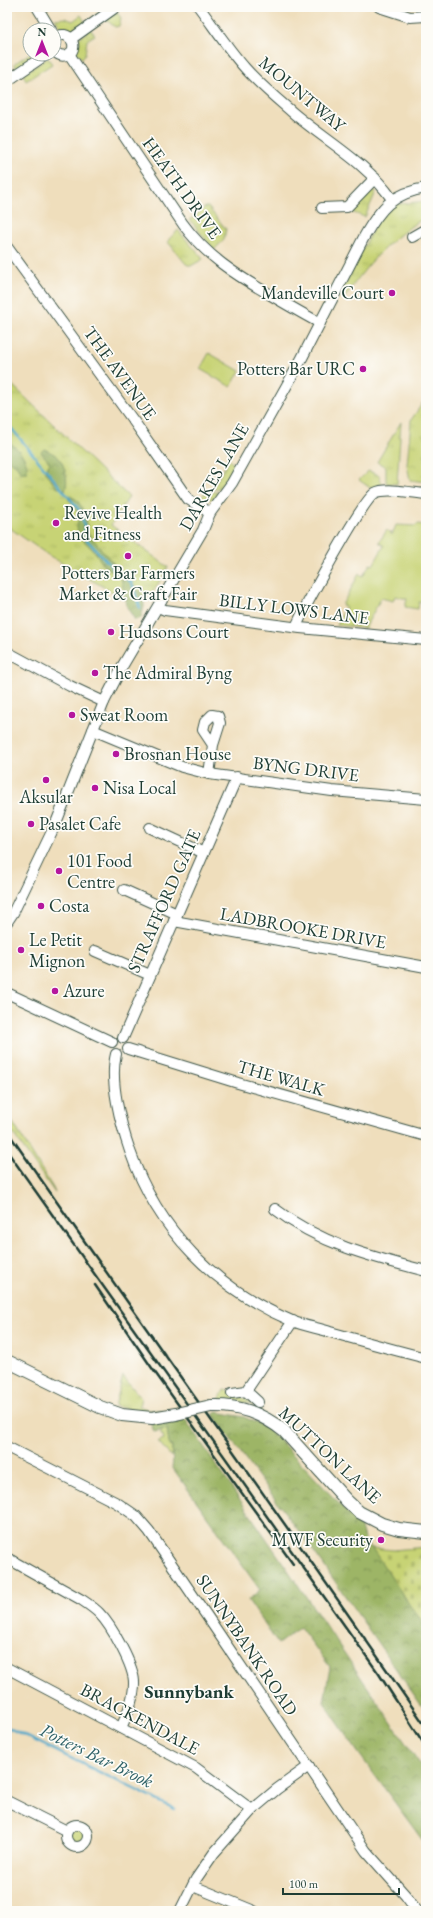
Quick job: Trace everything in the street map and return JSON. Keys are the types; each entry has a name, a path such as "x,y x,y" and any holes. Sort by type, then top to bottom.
{"main road":[{"name":"MUTTON LANE","path":"7,1361 100,1407 122,1415 152,1418 211,1406 236,1407 249,1410 272,1422 284,1431 347,1501 359,1512 382,1524 399,1529 426,1532"}],"street":[{"path":"37,7 46,22"},
{"path":"71,39 116,7"},
{"name":"MOUNTWAY","path":"199,7 244,67 257,80 302,120 351,156 375,178 392,199"},
{"path":"379,7 410,17 426,16"},
{"path":"62,35 71,39"},
{"path":"62,56 69,54 73,49 71,39"},
{"name":"HEATH DRIVE","path":"69,54 183,224 199,245 220,264 320,323"},
{"path":"7,81 35,62"},
{"path":"322,208 347,207 375,178"},
{"path":"392,199 405,193 426,188"},
{"name":"DARKES LANE","path":"7,922 13,913 56,823 104,702 203,530 210,513 232,483 320,323 372,222 392,199"},
{"path":"412,237 426,229"},
{"name":"THE AVENUE","path":"7,247 135,423 188,499 210,513"},
{"path":"296,627 358,516 374,494 385,491 426,494"},
{"name":"BILLY LOWS LANE","path":"158,607 165,610 296,627 426,640"},
{"path":"7,652 70,686 104,702"},
{"name":"BYNG DRIVE","path":"93,730 182,767 209,774 332,790 426,799"},
{"path":"209,774 213,745"},
{"name":"STRAFFORD GATE","path":"123,1038 237,778"},
{"path":"150,828 204,853"},
{"name":"LADBROOKE DRIVE","path":"124,890 176,918 426,967"},
{"path":"95,951 150,975"},
{"path":"7,993 112,1042"},
{"path":"116,1054 123,1054 128,1049 128,1043 123,1038 116,1038 112,1042 111,1048 116,1054 114,1073 124,1135 141,1180 164,1219 191,1252 214,1276 235,1290 293,1322 426,1358"},
{"name":"THE WALK","path":"128,1049 233,1082 426,1136"},
{"path":"275,1209 292,1222 344,1248 426,1272"},
{"path":"246,1392 293,1322"},
{"path":"232,1393 246,1392 258,1402"},
{"name":"SUNNYBANK ROAD","path":"7,1447 117,1503 136,1516 149,1531 366,1851 416,1910"},
{"path":"7,1558 92,1606 104,1619 128,1660 134,1678 129,1708 121,1728"},
{"name":"BRACKENDALE","path":"7,1668 196,1768 252,1810"},
{"path":"180,1911 193,1886 214,1853 252,1810 277,1789 309,1766"},
{"path":"7,1801 67,1831"},
{"path":"193,1886 254,1911"}],"green space":[{"path":"116,11 121,18 119,26 115,27 105,19"},
{"path":"81,15 86,24 72,32 62,29 62,22 57,22 55,19 65,18 73,21"},
{"path":"90,29 95,35 87,40 85,54 82,59 75,50 77,40"},
{"path":"22,58 22,62 30,62 18,70 14,64"},
{"path":"42,62 51,62 52,64 26,81 23,74"},
{"path":"370,186 376,192 365,217 351,212 350,210"},
{"path":"426,201 426,217 401,234 369,264 343,300 340,295 341,292 377,221 396,203 400,204"},
{"path":"205,207 208,207 226,229 224,240 214,250 190,220"},
{"path":"178,230 203,259 191,266 186,264 168,242"},
{"path":"209,353 240,371 231,387 200,369"},
{"path":"7,380 129,497 111,525 168,567 155,589 147,598 139,592 139,595 126,600 48,555 7,526"},
{"path":"426,398 426,482 410,480 407,465 411,420"},
{"path":"401,422 397,484 386,483 386,467 377,462"},
{"path":"10,443 23,456 27,464 27,473 21,473 17,466 7,459 7,446"},
{"path":"44,449 57,456 63,464 67,482 65,490 56,487 45,471 50,463 41,452"},
{"path":"229,460 234,464 221,488 212,489"},
{"path":"368,471 379,475 382,484 370,488 359,480"},
{"path":"205,492 221,492 213,499 200,500"},
{"path":"70,496 77,500 82,508 86,518 88,533 143,596 144,606 141,618 135,620 127,607 121,577 103,565 96,553 78,535 77,526 79,516 75,506 68,499"},
{"path":"417,524 426,525 426,603 419,602 418,609 405,607 407,599 395,596 393,601 381,598 365,628 337,625 346,607 342,605 359,574 363,576 370,564 373,565 384,546 379,542 387,530 392,535 396,525 416,526"},
{"path":"7,1113 53,1188 55,1193 7,1125"},
{"path":"123,1376 141,1398 139,1406 150,1410 163,1410 138,1411 115,1406"},
{"path":"224,1390 240,1396 255,1405 234,1400 219,1400"},
{"path":"216,1412 244,1417 268,1428 361,1527 365,1542 372,1548 411,1607 426,1626 426,1712 320,1560 213,1415"},
{"path":"185,1419 426,1773 426,1845 357,1751 324,1702 330,1667 300,1627 278,1644 248,1600 260,1590 172,1467 172,1447 169,1443 167,1429 154,1432 151,1423"},
{"path":"167,1429 169,1443 172,1447 171,1457 158,1441 163,1439 160,1430"},
{"path":"426,1547 426,1626 411,1607 372,1548 393,1550"},
{"path":"77,1828 84,1833 85,1836 80,1843 77,1844 70,1839 69,1836 74,1829"}],"waterway":[{"name":"Potters Bar Brook","path":"7,423 81,512 87,540 113,568 132,583 140,608"},
{"name":"Potters Bar Brook","path":"7,1727 175,1809"}],"railway":[{"path":"7,1131 426,1727"},
{"path":"7,1151 379,1674 426,1747"},
{"path":"95,1285 154,1371 293,1564"}],"place":[{"name":"Mandeville Court","path":"392,293"},
{"name":"Potters Bar URC","path":"363,369"},
{"name":"Revive Health and Fitness","path":"56,523"},
{"name":"Potters Bar Farmers Market & Craft Fair","path":"128,556"},
{"name":"Hudsons Court","path":"111,632"},
{"name":"The Admiral Byng","path":"95,673"},
{"name":"Sweat Room","path":"72,715"},
{"name":"Brosnan House","path":"116,754"},
{"name":"Aksular","path":"46,780"},
{"name":"Nisa Local","path":"95,788"},
{"name":"Pasalet Cafe","path":"31,824"},
{"name":"101 Food Centre","path":"59,871"},
{"name":"Costa","path":"41,906"},
{"name":"Le Petit Mignon","path":"21,950"},
{"name":"Azure","path":"55,991"},
{"name":"MWF Security","path":"381,1540"}],"district":[{"name":"Sunnybank","path":"189,1691"}]}
